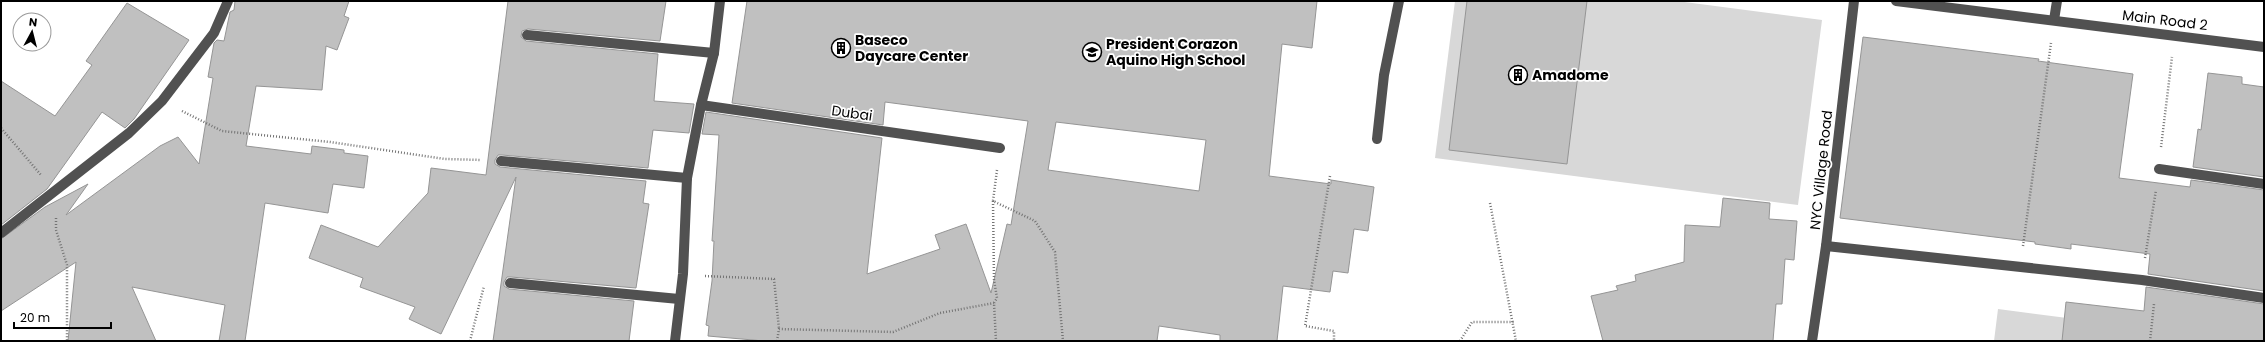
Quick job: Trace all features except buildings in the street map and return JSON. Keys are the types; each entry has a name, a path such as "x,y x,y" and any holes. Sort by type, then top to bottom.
{"street":[{"path":"1,233 56,192 129,134 162,101 214,33 228,1"},
{"path":"676,341 679,299 683,274 687,178 701,105 714,53 720,1"},
{"path":"1377,139 1384,75 1400,1"},
{"name":"NYC Village Road","path":"1812,341 1826,246 1854,1"},
{"name":"Main Road 2","path":"1896,1 2264,47"},
{"path":"2054,20 2057,1"},
{"path":"527,35 714,53"},
{"name":"Dubai","path":"701,105 1000,148"},
{"path":"501,161 687,178"},
{"path":"2159,169 2264,184"},
{"path":"1826,246 2157,283 2264,298"},
{"path":"510,283 679,299"}],"path":[{"path":"2020,267 2054,20"},
{"path":"162,101 222,131 330,142 445,159 501,161"},
{"path":"1,128 56,192 56,230 67,265 68,277 67,341"},
{"path":"996,341 994,303 997,298 994,280 993,201 1000,148"},
{"path":"1330,176 1305,326 1334,331 1334,341"},
{"path":"993,201 1034,221 1054,252 1063,341"},
{"path":"1490,203 1514,322 1516,341"},
{"path":"683,274 774,280 779,329 777,341"},
{"path":"2150,341 2157,283"},
{"path":"470,341 484,286"},
{"path":"779,329 893,332 940,313 994,303"},
{"path":"1460,341 1472,322 1514,322"}],"shaded area":[{"path":"1455,1 1677,1 1822,20 1798,205 1435,158"},
{"path":"1998,309 2114,324 2112,341 1994,341"}],"place":[{"name":"Baseco Daycare Center","path":"841,48"},
{"name":"President Corazon Aquino High School","path":"1092,52"},
{"name":"Amadome","path":"1518,75"}]}
